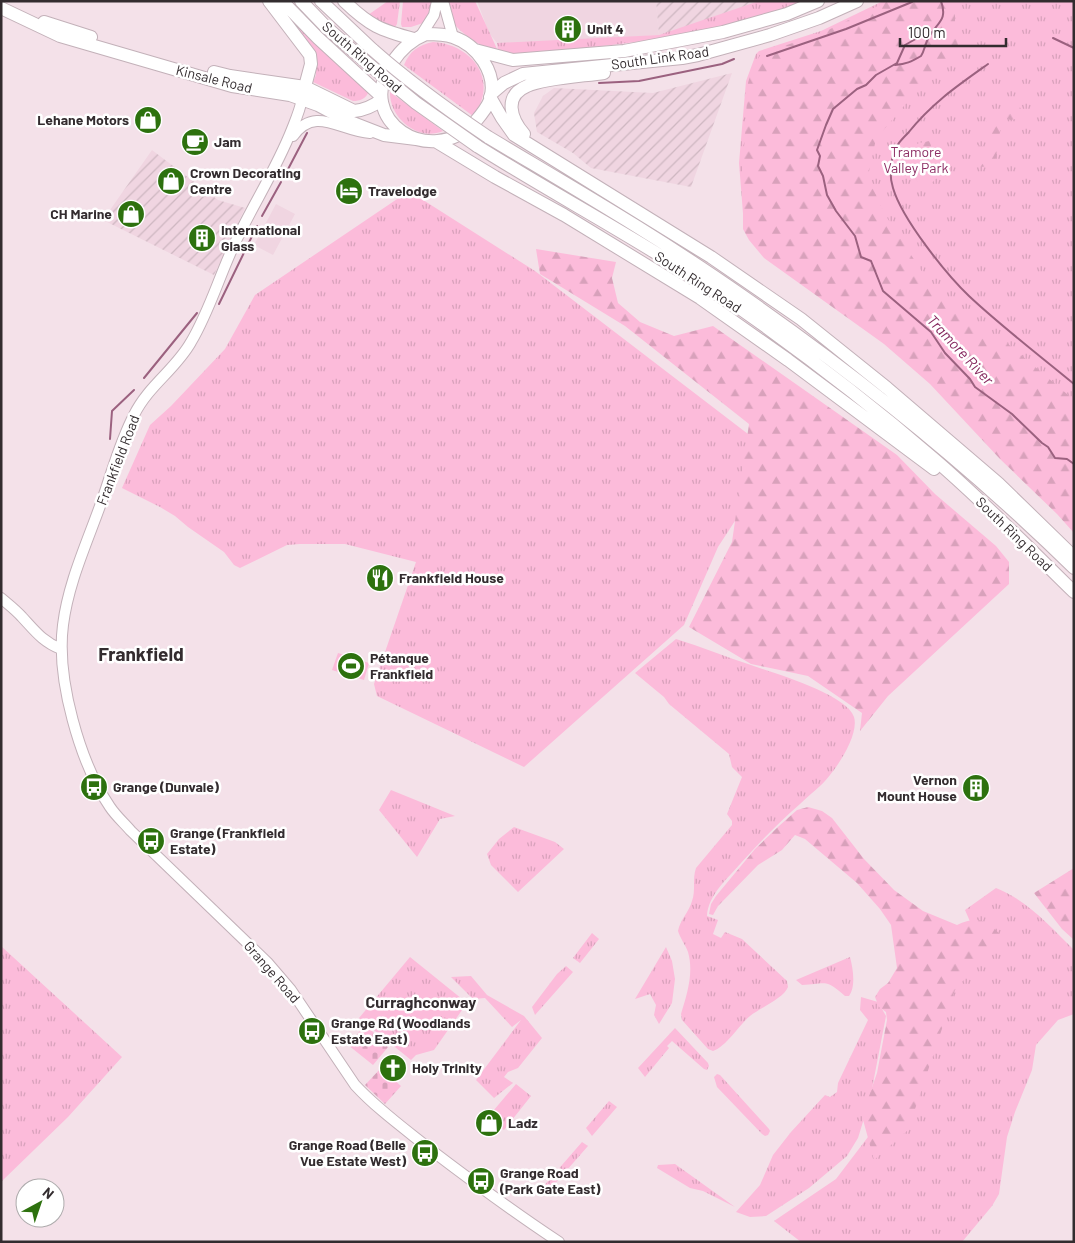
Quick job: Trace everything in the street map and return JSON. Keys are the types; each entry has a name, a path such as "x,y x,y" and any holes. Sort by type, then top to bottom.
{"highway":[{"path":"269,1 310,54 311,64 304,93"},
{"path":"282,1 380,98 384,110 401,131 416,139 437,142 580,225 700,298 788,360 998,517"},
{"name":"South Ring Road","path":"301,1 326,27 366,62 416,103 477,146 678,267 730,301 818,365 934,459 998,517 1074,592"},
{"name":"South Ring Road","path":"321,1 397,71 488,137 640,229 740,294 814,347 944,449 1046,540 1074,568"},
{"path":"344,1 362,19 377,28 417,38"},
{"name":"South Link Road","path":"475,50 513,60 557,58 624,51 724,32 787,14 818,1"},
{"name":"South Link Road","path":"490,96 504,83 523,74 682,58 770,35 819,18 857,1"},
{"name":"Kinsale Road","path":"7,11 60,36 232,86 304,93 354,110 372,107 380,98"},
{"path":"380,98 383,78 387,70 398,53 417,38 426,34 439,34 453,37 466,43 475,50 485,63 490,76 490,96 487,107 468,129 455,137 437,142"},
{"path":"682,58 630,69 537,83 524,87 515,96 512,105 513,118 526,137 596,184 712,257 785,308 887,388 998,483 1074,557"},
{"name":"Kinsale Road","path":"304,93 318,105 348,121 384,135 416,139"},
{"path":"490,96 514,135 532,148 596,184"},
{"path":"887,388 944,449"}],"main road":[{"path":"417,38 434,15 437,1"},
{"path":"443,1 453,37"},
{"name":"Frankfield Road","path":"62,648 63,626 69,593 134,414 148,392 174,365 191,342 233,246 285,147 304,93"},
{"path":"285,147 299,127 318,120 361,132 384,135"},
{"path":"1,598 50,645 62,648"},
{"name":"Grange Road","path":"62,648 66,686 77,736 99,789 114,813 267,962 291,990 355,1085 365,1096 414,1137 488,1194 559,1242"}],"shaded area":[{"path":"477,1 656,1 659,35 535,44 497,43 489,33"},
{"path":"656,1 783,1 659,35"},
{"path":"732,73 691,187 591,168 573,153 537,132 534,113 543,96 554,88 653,93"},
{"path":"152,150 218,200 245,208 214,275 103,220"},
{"path":"276,204 295,214 273,255 254,245"}],"green space":[{"path":"388,1 400,1 395,27 368,15"},
{"path":"403,1 435,1 435,5 423,23 411,27 402,27"},
{"path":"446,1 475,1 498,51 497,43 659,35 759,1 803,1 776,12 692,33 547,53 506,55 480,45 457,27 451,18"},
{"name":"Tramore Valley Park","path":"883,1 1074,1 1074,524 939,386 744,226 739,163 746,81 756,54 759,51 821,31"},
{"path":"888,1 955,1 955,24 959,53 956,60 913,95 876,139 868,176 884,213 926,278 944,299 966,320 981,330 1002,339 1074,400 1074,533 1000,459 930,384 884,344 764,258 749,240 743,229 743,165 748,83 752,69 761,54 824,32"},
{"path":"283,10 369,91 364,98 353,101 313,82 316,75 316,61"},
{"path":"433,42 447,44 460,49 478,67 484,90 481,103 473,116 404,65 415,49"},
{"path":"390,92 443,131 433,134 424,133 406,125 394,110"},
{"path":"1018,102 1024,117 1010,120 1004,115 1005,105"},
{"path":"988,119 995,119 1001,125 998,141 981,136 981,132"},
{"path":"930,141 933,156 910,159 912,147"},
{"path":"977,145 997,150 995,165 981,167 977,163 978,159 975,153"},
{"path":"934,163 936,172 939,175 928,187 917,180 912,168"},
{"path":"409,191 535,271 748,434 746,504 718,547 684,625 524,767 377,696 374,684 416,562 345,544 300,544 287,545 240,568 234,565 224,552 175,516 122,488 150,425 171,406 225,349 255,295"},
{"path":"536,249 616,262 612,278 618,303 640,322 674,336 713,326 897,455 935,494 996,546 1009,562 1009,584 888,696 860,731 862,713 808,676 751,664 689,627 732,542 749,424 625,326 540,274"},
{"path":"676,639 808,685 838,700 848,708 854,717 855,724 848,748 827,779 762,840 725,881 711,901 707,916 718,920 713,934 721,938 725,932 742,939 787,981 788,987 777,999 750,1016 728,1041 713,1051 708,1049 682,1020 681,1014 689,983 690,960 678,931 692,901 696,868 732,825 732,821 727,814 742,777 732,767 729,754 635,673"},
{"name":"Pétanque Frankfield","path":"338,653 369,663 364,680 332,670"},
{"path":"391,790 455,816 440,819 417,857 379,810"},
{"path":"808,807 822,811 832,818 864,859 894,890 923,911 957,925 976,920 981,921 991,926 1001,936 994,950 979,962 955,990 908,1130 874,1160 862,1116 877,1073 887,1020 886,1012 879,1007 875,997 880,989 888,983 897,968 891,925 880,909 857,883 805,839 795,835 782,850 758,865 718,906 713,915 709,914 711,904 716,896 755,849 797,810"},
{"path":"514,827 555,842 564,849 518,892 491,865 487,854 499,839"},
{"path":"1074,868 1074,940 1062,929 1034,893"},
{"path":"996,888 1028,907 1074,950 1074,1014 1058,1020 1036,1045 1032,1070 1007,1137 999,1194 992,1206 962,1242 801,1242 774,1221 836,1179 871,1133 975,933 965,910"},
{"path":"592,933 599,939 580,963 573,958"},
{"path":"1,946 122,1057 68,1117 1,1182"},
{"path":"666,947 672,961 675,979 672,1003 659,1024 654,1015 656,1005 650,994 635,999"},
{"path":"410,957 467,1003 434,1050 416,1055 411,1060 359,1018"},
{"path":"850,957 853,972 853,988 849,996 845,996 829,984 802,985 796,980"},
{"path":"566,966 573,972 535,1015 532,1007 557,974"},
{"path":"471,976 487,995 524,1016 542,1038 518,1068 508,1072 504,1077 513,1083 494,1098 476,1080 521,1020 512,1027 485,998 473,999 451,977"},
{"path":"861,997 878,1002 886,1016 870,1099 858,1138 847,1156 809,1188 766,1216 750,1217 736,1212 760,1185 773,1155 791,1132 825,1095 830,1097 837,1092 838,1083 868,1020 860,1010"},
{"path":"365,1025 389,1046 373,1065 348,1045"},
{"path":"675,1028 708,1063 707,1070 672,1041 667,1046 669,1048 645,1077 638,1068"},
{"path":"381,1068 401,1086 385,1104 365,1085"},
{"path":"717,1074 769,1129 768,1135 762,1134 717,1087 714,1077"},
{"path":"516,1084 531,1096 504,1130 488,1117"},
{"path":"609,1101 617,1107 592,1136 586,1128"},
{"path":"582,1142 588,1146 545,1195 542,1188"},
{"path":"675,1164 735,1207 703,1191 690,1188 657,1168 658,1165"}],"waterway":[{"name":"Tramore River","path":"895,65 921,56 928,39 941,21 943,13 941,1"},
{"path":"767,56 846,29 912,2"},
{"name":"Tramore River","path":"929,37 921,36 905,45 897,63 876,75 866,85 857,89 833,109 817,150 820,156 818,166 823,176 827,195 836,211 855,236 861,257 871,261 883,291 931,332 945,353 970,379 975,387 1012,414 1048,447 1055,458 1067,459 1074,464"},
{"path":"1053,38 1074,48"},
{"path":"599,83 639,81 722,64 734,59"},
{"path":"988,64 936,104 899,143 891,163 893,188 905,215 915,230 937,260 969,296 994,319 1074,384"},
{"path":"286,173 307,133"},
{"path":"262,216 281,182"},
{"path":"219,304 257,226"},
{"path":"144,378 197,313"},
{"path":"110,439 112,411 134,390"}],"place":[{"name":"Unit 4","path":"568,29"},
{"name":"Lehane Motors","path":"148,120"},
{"name":"Jam","path":"195,142"},
{"name":"Crown Decorating Centre","path":"171,181"},
{"name":"Travelodge","path":"349,191"},
{"name":"CH Marine","path":"131,214"},
{"name":"International Glass","path":"202,238"},
{"name":"Frankfield House","path":"380,578"},
{"name":"Pétanque Frankfield","path":"351,666"},
{"name":"Grange (Dunvale)","path":"94,787"},
{"name":"Vernon Mount House","path":"976,788"},
{"name":"Grange (Frankfield Estate)","path":"151,841"},
{"name":"Grange Rd (Woodlands Estate East)","path":"312,1031"},
{"name":"Holy Trinity","path":"393,1068"},
{"name":"Ladz","path":"489,1123"},
{"name":"Grange Road (Belle Vue Estate West)","path":"425,1153"},
{"name":"Grange Road (Park Gate East)","path":"481,1181"}],"district":[{"name":"Frankfield","path":"141,654"},
{"name":"Curraghconway","path":"421,1002"}]}
